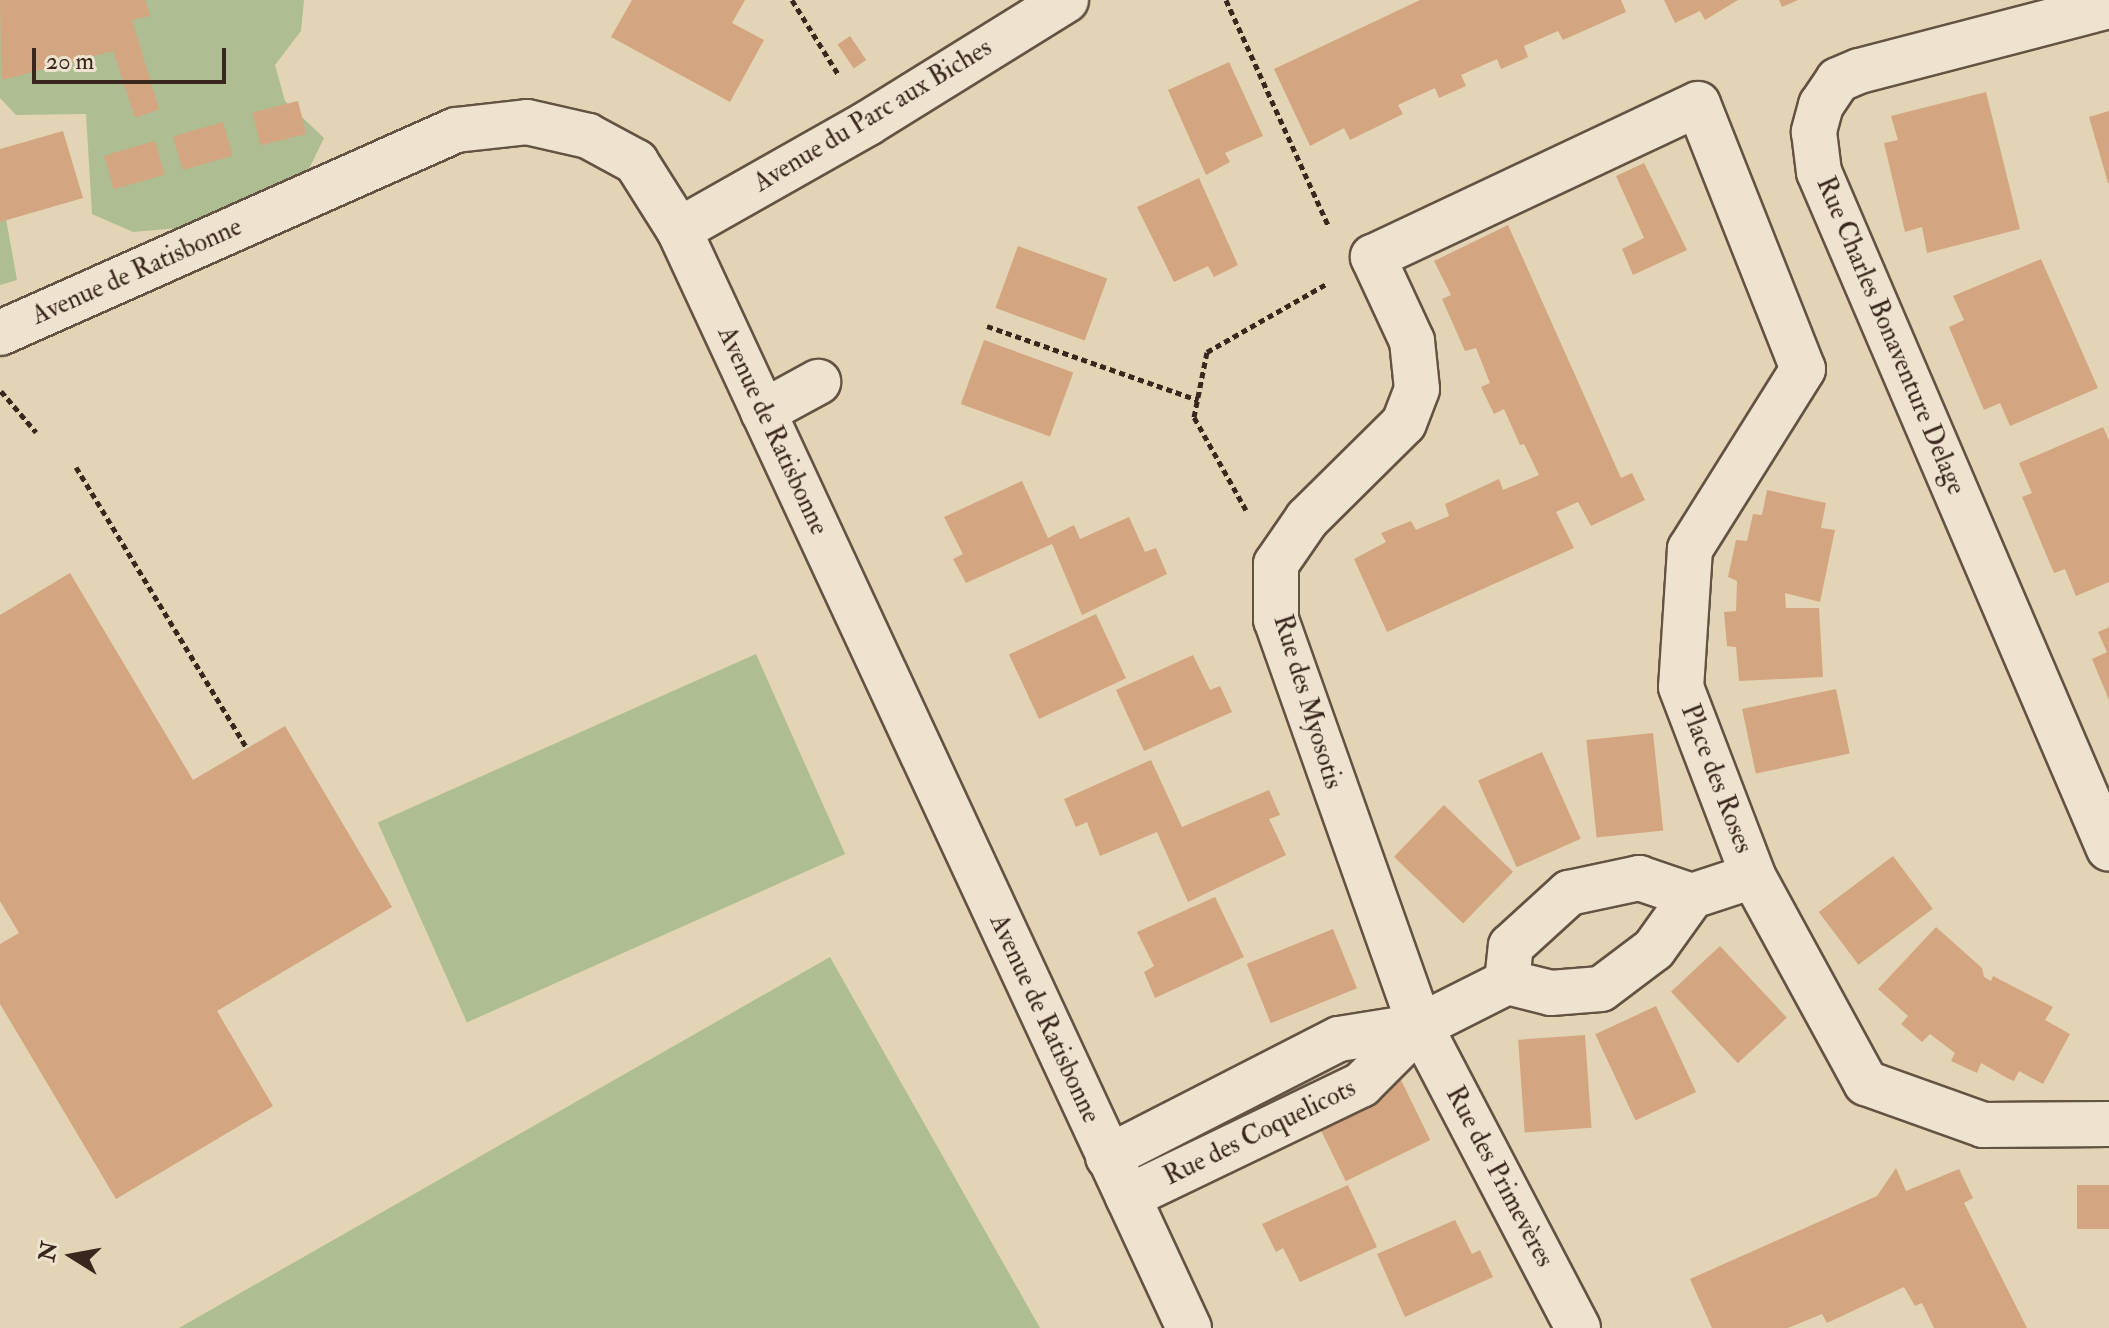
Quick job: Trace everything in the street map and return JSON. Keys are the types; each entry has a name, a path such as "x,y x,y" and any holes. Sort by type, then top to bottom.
{"street":[{"name":"Avenue du Parc aux Biches","path":"679,230 868,123 1062,1"},
{"name":"Rue Charles Bonaventure Delage","path":"2109,6 1859,71 1838,80 1821,105 1814,132 1819,172 2109,849"},
{"name":"Place des Roses","path":"1373,257 1698,104 1803,369 1690,549 1681,687 1753,876 1866,1083 1983,1125 2109,1124"},
{"name":"Avenue de Ratisbonne","path":"0,333 456,130 527,122 588,136 636,162 679,230 1189,1328"},
{"path":"1276,564 1307,519 1404,423 1417,389 1412,341 1373,257"},
{"path":"763,412 818,382"},
{"name":"Rue des Myosotis","path":"1276,564 1276,620 1420,1026"},
{"path":"1692,896 1639,878 1569,893 1511,946 1507,982 1551,993 1601,989 1654,949 1692,896 1753,876"},
{"name":"Rue des Coquelicots","path":"1108,1157 1339,1039 1420,1026 1507,982"},
{"name":"Rue des Coquelicots","path":"1128,1197 1361,1085 1420,1026"},
{"name":"Rue des Primevères","path":"1420,1026 1578,1328"}],"path":[{"path":"792,0 868,123"},
{"path":"1226,0 1328,226 1373,257 1207,352 1194,417 1276,564"},
{"path":"987,326 1198,400"},
{"path":"0,390 36,432"},
{"path":"76,467 247,748"}],"green space":[{"path":"0,0 304,0 301,31 275,65 285,101 324,138 306,175 259,221 133,232 92,214 86,114 16,115 0,98"},
{"path":"4,208 17,280 0,285 0,209"},
{"path":"756,654 845,854 467,1022 378,822"},
{"path":"830,957 1040,1328 179,1328"}],"building":[{"path":"0,0 145,0 150,16 132,20 159,109 135,118 113,51 2,80"},
{"path":"632,0 745,0 732,23 764,40 730,102 611,37"},
{"path":"1420,0 1621,0 1626,12 1563,40 1558,31 1524,46 1528,57 1501,69 1497,59 1461,75 1466,86 1439,98 1435,88 1398,105 1403,114 1350,140 1344,128 1310,146 1274,69"},
{"path":"1664,0 1738,0 1705,20 1700,11 1675,23"},
{"path":"1779,0 1798,0 1782,7"},
{"path":"850,36 866,60 854,68 838,44"},
{"path":"1229,62 1263,136 1225,153 1230,162 1206,175 1168,90"},
{"path":"1986,92 2020,229 1927,253 1922,227 1905,232 1884,143 1898,140 1891,116"},
{"path":"298,101 306,134 261,145 252,112"},
{"path":"2109,111 2109,183 2108,183 2089,117"},
{"path":"223,122 233,156 183,170 173,136"},
{"path":"63,131 83,198 0,222 0,149"},
{"path":"155,141 165,175 114,189 104,156"},
{"path":"1644,163 1687,250 1633,275 1622,249 1644,238 1616,176"},
{"path":"1199,178 1238,265 1214,277 1208,266 1174,282 1137,207"},
{"path":"1508,225 1621,478 1632,473 1645,500 1591,526 1578,502 1556,512 1574,548 1387,632 1354,559 1386,542 1381,533 1411,521 1416,530 1449,516 1445,504 1499,479 1503,490 1539,475 1524,444 1520,445 1504,409 1494,414 1481,387 1490,383 1476,348 1465,351 1442,299 1451,295 1434,261"},
{"path":"1018,246 1107,278 1085,341 995,308"},
{"path":"2041,259 2098,388 2010,426 2000,403 1984,410 1949,327 1964,320 1953,296"},
{"path":"984,340 1073,372 1050,436 961,404"},
{"path":"2103,427 2109,440 2109,582 2076,596 2065,569 2054,573 2048,559 2022,497 2032,493 2019,463"},
{"path":"1022,481 1048,538 1074,525 1080,539 1129,517 1145,552 1156,548 1167,574 1082,615 1052,544 966,583 953,559 963,554 944,517"},
{"path":"1767,490 1826,503 1821,528 1835,530 1820,602 1785,593 1786,608 1819,608 1823,677 1739,681 1736,647 1727,646 1724,612 1736,611 1737,581 1728,577 1736,540 1747,541 1753,514 1762,515"},
{"path":"70,573 193,780 285,726 392,907 217,1011 273,1106 116,1199 0,1004 0,944 19,933 0,901 0,615"},
{"path":"1096,614 1126,678 1039,719 1009,655"},
{"path":"2109,627 2109,700 2092,659 2107,652 2098,632"},
{"path":"1193,655 1210,690 1220,686 1232,712 1144,751 1116,690"},
{"path":"1836,689 1850,754 1756,774 1742,709"},
{"path":"1653,733 1663,830 1597,837 1586,740"},
{"path":"1542,752 1581,839 1517,867 1478,780"},
{"path":"1151,760 1182,827 1269,790 1280,815 1269,819 1286,855 1188,902 1157,832 1100,856 1087,822 1076,827 1064,799"},
{"path":"1444,805 1513,872 1463,923 1394,857"},
{"path":"1893,856 1933,909 1858,965 1819,912"},
{"path":"1215,897 1244,957 1155,998 1144,972 1154,966 1137,932"},
{"path":"1936,927 1982,968 1984,977 1991,981 1993,976 2053,1007 2045,1020 2070,1034 2043,1084 2019,1071 2014,1081 1981,1063 1977,1073 1951,1061 1955,1053 1930,1034 1922,1042 1901,1024 1908,1016 1878,989"},
{"path":"1333,929 1357,988 1271,1023 1247,964"},
{"path":"1720,946 1787,1018 1738,1063 1671,992"},
{"path":"1656,1006 1696,1092 1635,1120 1595,1034"},
{"path":"1585,1035 1591,1128 1525,1132 1518,1040"},
{"path":"1400,1078 1430,1140 1346,1181 1316,1119"},
{"path":"1896,1168 1906,1191 1959,1169 1973,1198 1964,1203 2027,1328 1934,1328 1922,1303 1915,1306 1904,1287 1827,1323 1822,1314 1788,1328 1712,1328 1690,1279 1877,1196"},
{"path":"1348,1185 1377,1247 1300,1282 1283,1248 1276,1252 1262,1224"},
{"path":"2077,1185 2109,1185 2109,1229 2077,1229"},
{"path":"1455,1220 1472,1254 1480,1250 1493,1277 1405,1317 1377,1254"}]}
